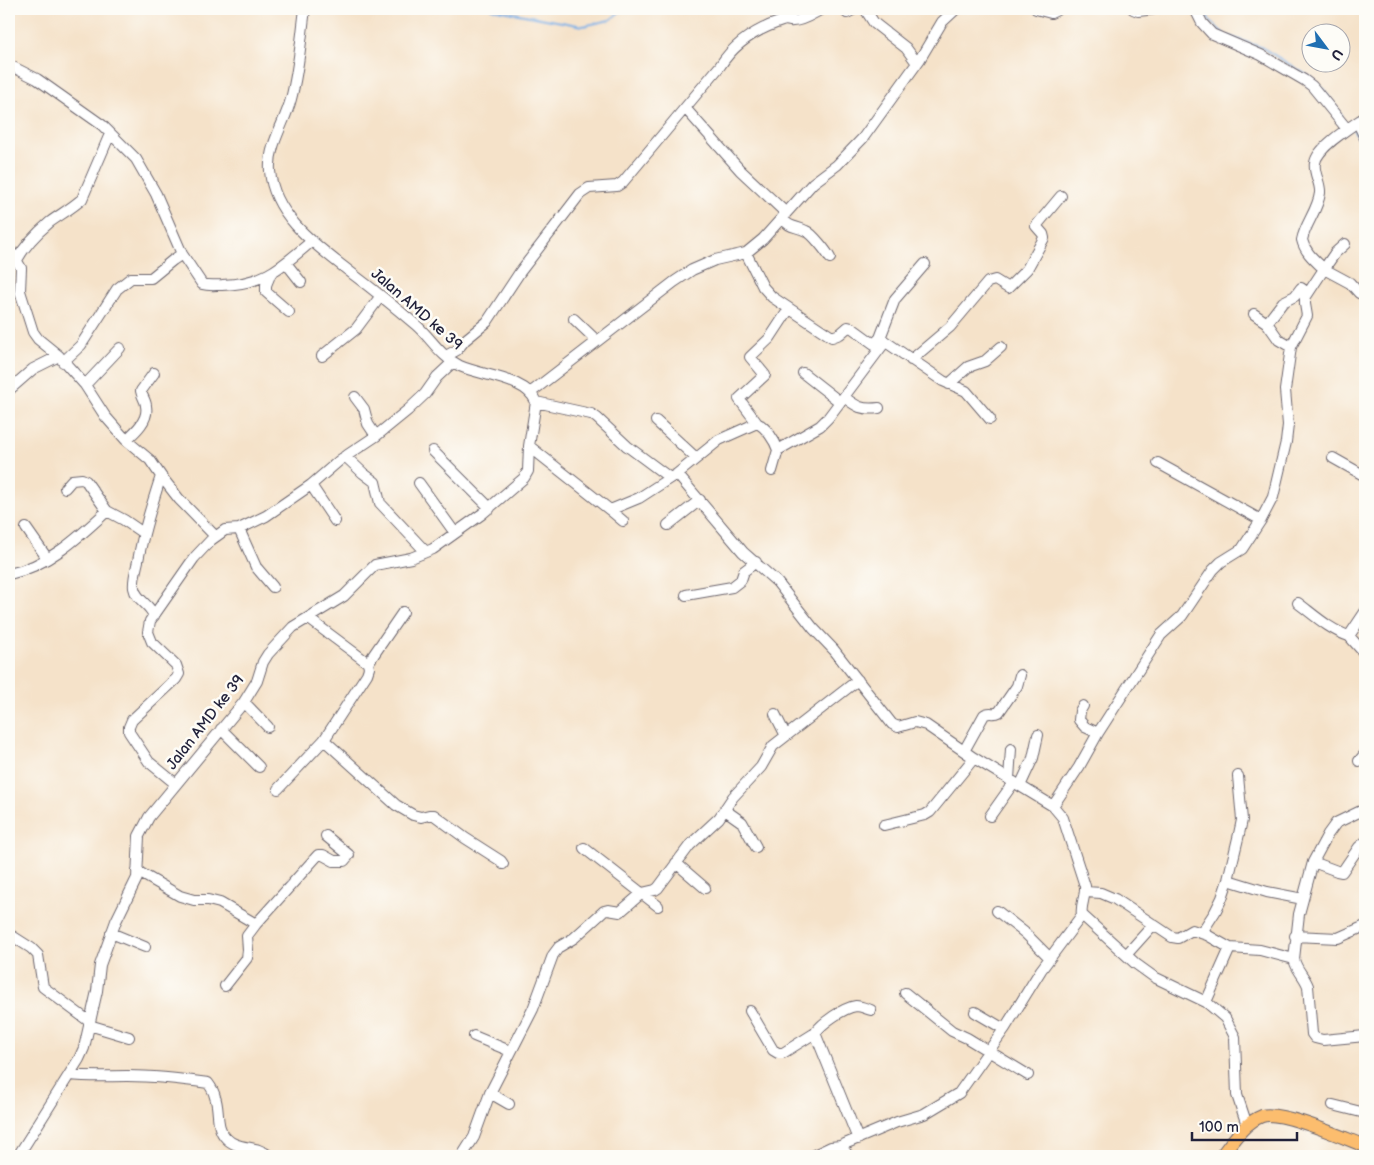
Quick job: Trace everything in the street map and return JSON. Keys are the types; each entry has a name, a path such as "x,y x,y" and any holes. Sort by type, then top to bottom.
{"main road":[{"path":"1221,1156 1247,1125 1262,1116 1271,1114 1365,1146"}],"street":[{"name":"Jalan AMD ke 39","path":"305,9 299,64 287,113 278,131 272,151 270,172 273,185 287,213 312,241 416,326 449,359 468,369 520,385 530,392"},
{"path":"176,784 149,762 129,732 129,727 132,720 179,674 176,665 152,642 148,627 194,558 215,536 225,530 238,529 266,516 311,485 345,456 376,436 425,394 449,359 465,340 487,322 520,272 580,194 589,188 608,188 623,182 728,54 750,36 785,20 792,9"},
{"path":"785,20 793,22 801,20 822,9"},
{"path":"843,9 847,13 855,9"},
{"path":"865,9 874,23 906,48 917,63"},
{"path":"956,9 942,22 917,63 857,146 837,165 813,182 763,239 746,253 715,260 692,270 596,340 530,392 536,402 591,414 598,418 627,446 673,476 700,500 743,552 777,582 892,724 898,727 915,722 926,725 974,758 1053,806 1062,818 1086,892 1081,908 1082,916 1154,977 1206,1002 1226,1018 1236,1040 1237,1095 1247,1125"},
{"path":"1036,9 1051,13 1058,9"},
{"path":"1133,9 1138,12 1155,9"},
{"path":"1195,9 1202,22 1212,34 1267,59 1312,86 1347,129"},
{"path":"9,65 43,83 102,125 136,159 156,194 182,254 199,282 206,285 252,282 286,263 312,241"},
{"path":"685,108 784,216 786,224 812,234 830,258"},
{"path":"1365,138 1361,120 1325,148 1315,161 1320,192 1302,240 1311,256 1324,269 1350,283 1359,293 1365,295"},
{"path":"17,260 23,249 36,235 51,222 74,207 82,198 110,134"},
{"path":"911,360 950,327 988,282 995,280 1008,288 1026,269 1044,238 1036,226 1061,196"},
{"path":"1267,323 1283,302 1317,282 1335,253 1345,244"},
{"path":"9,248 21,268 20,291 33,332 38,339 61,359 85,385 105,416 126,440 150,460 179,499 215,536"},
{"path":"746,253 763,286 772,297 832,337 848,328 852,328 874,344 882,340"},
{"path":"9,390 33,369 61,359 81,346 117,289 127,280 132,278 151,278 182,254"},
{"path":"286,263 301,282"},
{"path":"772,471 778,450 820,426 842,400 882,340 895,299 925,264"},
{"path":"270,273 266,292 289,312"},
{"path":"1291,281 1304,290"},
{"path":"1053,806 1161,635 1182,616 1213,570 1221,562 1242,549 1261,520 1274,492 1286,442 1288,424 1285,390 1291,347 1307,316 1304,290"},
{"path":"322,356 356,329 380,297"},
{"path":"778,450 761,424 757,424 739,399 765,375 750,358 770,338 789,309"},
{"path":"1254,314 1267,323 1276,337 1291,347"},
{"path":"574,319 596,340"},
{"path":"882,340 949,384 962,388 990,419"},
{"path":"85,385 120,348"},
{"path":"949,384 968,367 985,361 1001,348"},
{"path":"126,440 136,432 142,422 147,408 141,391 154,373"},
{"path":"803,373 842,400 857,407 864,410 879,408"},
{"path":"355,397 364,409 368,424 376,436"},
{"name":"Jalan AMD ke 39","path":"18,1156 84,1048 97,991 100,965 111,932 133,887 137,871 139,836 142,828 244,702 257,681 263,662 274,646 293,628 344,596 375,565 411,558 426,552 455,534 490,508 526,475 529,465 529,446 536,402"},
{"path":"656,421 696,458"},
{"path":"610,510 639,498 673,476 725,436 757,424"},
{"path":"529,446 623,521"},
{"path":"433,451 490,508"},
{"path":"345,456 375,482 380,503 426,552"},
{"path":"1333,458 1365,476"},
{"path":"1158,462 1261,520"},
{"path":"154,616 152,610 140,600 134,590 134,578 143,534 162,476"},
{"path":"65,488 72,480 82,479 86,481 107,511 124,520 143,534"},
{"path":"419,483 455,534"},
{"path":"311,485 335,521"},
{"path":"668,525 700,500"},
{"path":"9,574 18,572 47,558 70,544 107,511"},
{"path":"26,528 47,558"},
{"path":"238,529 256,567 273,587"},
{"path":"686,595 732,587 741,580 744,571 756,562"},
{"path":"1298,603 1331,628 1350,636 1365,654"},
{"path":"368,662 403,612"},
{"path":"1350,636 1365,612"},
{"path":"278,789 324,740 369,668 368,662 309,619"},
{"path":"964,751 984,715 999,712 1017,686 1020,675"},
{"path":"462,1156 474,1137 490,1093 533,1009 553,955 559,947 574,938 604,911 620,912 642,893 655,890 693,841 712,826 760,767 770,749 858,680"},
{"path":"244,702 268,727"},
{"path":"1083,706 1080,711 1079,720 1085,727 1098,734"},
{"path":"775,714 786,736"},
{"path":"221,729 259,767"},
{"path":"990,816 1033,758 1038,735"},
{"path":"324,740 396,805 413,815 421,817 434,815 465,838 501,860 502,864"},
{"path":"1011,749 1014,782"},
{"path":"884,825 925,815 930,812 974,758"},
{"path":"1202,932 1215,912 1228,880 1242,820 1238,776"},
{"path":"1365,809 1336,823 1313,862 1303,899 1294,959 1296,968 1306,980 1308,986 1312,1034 1315,1038 1323,1040 1365,1036"},
{"path":"725,810 742,822 756,847"},
{"path":"225,986 247,958 247,936 318,855 323,855 336,862 344,861 349,855 326,836"},
{"path":"1313,862 1337,872 1342,872 1365,842"},
{"path":"584,848 658,906"},
{"path":"676,864 705,888"},
{"path":"137,871 180,896 194,900 208,900 220,903 256,924"},
{"path":"1228,880 1267,892 1303,899"},
{"path":"1086,892 1101,893 1115,898 1175,938 1192,930 1202,932 1230,948 1260,950 1294,959"},
{"path":"997,911 1025,933 1050,958"},
{"path":"812,1156 897,1122 924,1114 959,1093 1004,1029 1041,970 1082,916"},
{"path":"1126,955 1153,925"},
{"path":"1296,936 1338,938 1365,926"},
{"path":"111,932 145,947"},
{"path":"9,934 31,948 38,955 43,986 90,1023 129,1038"},
{"path":"1206,1002 1230,948"},
{"path":"905,992 956,1034 967,1038 1028,1075"},
{"path":"750,1010 773,1050 778,1053 815,1033 820,1026 855,1006 871,1010"},
{"path":"975,1012 1004,1029"},
{"path":"815,1033 858,1139"},
{"path":"474,1036 510,1051"},
{"path":"69,1075 129,1076 208,1083 216,1098 220,1127 226,1139 237,1146 260,1150 268,1156"},
{"path":"490,1093 509,1104"},
{"path":"1333,1105 1365,1113"},
{"path":"840,1146 848,1156"}],"waterway":[{"path":"492,9 583,26 610,20 624,9"},
{"path":"1204,9 1210,21 1224,34"},
{"path":"1228,36 1261,47 1312,78 1324,90 1342,116"},
{"path":"1353,129 1365,150"}]}
